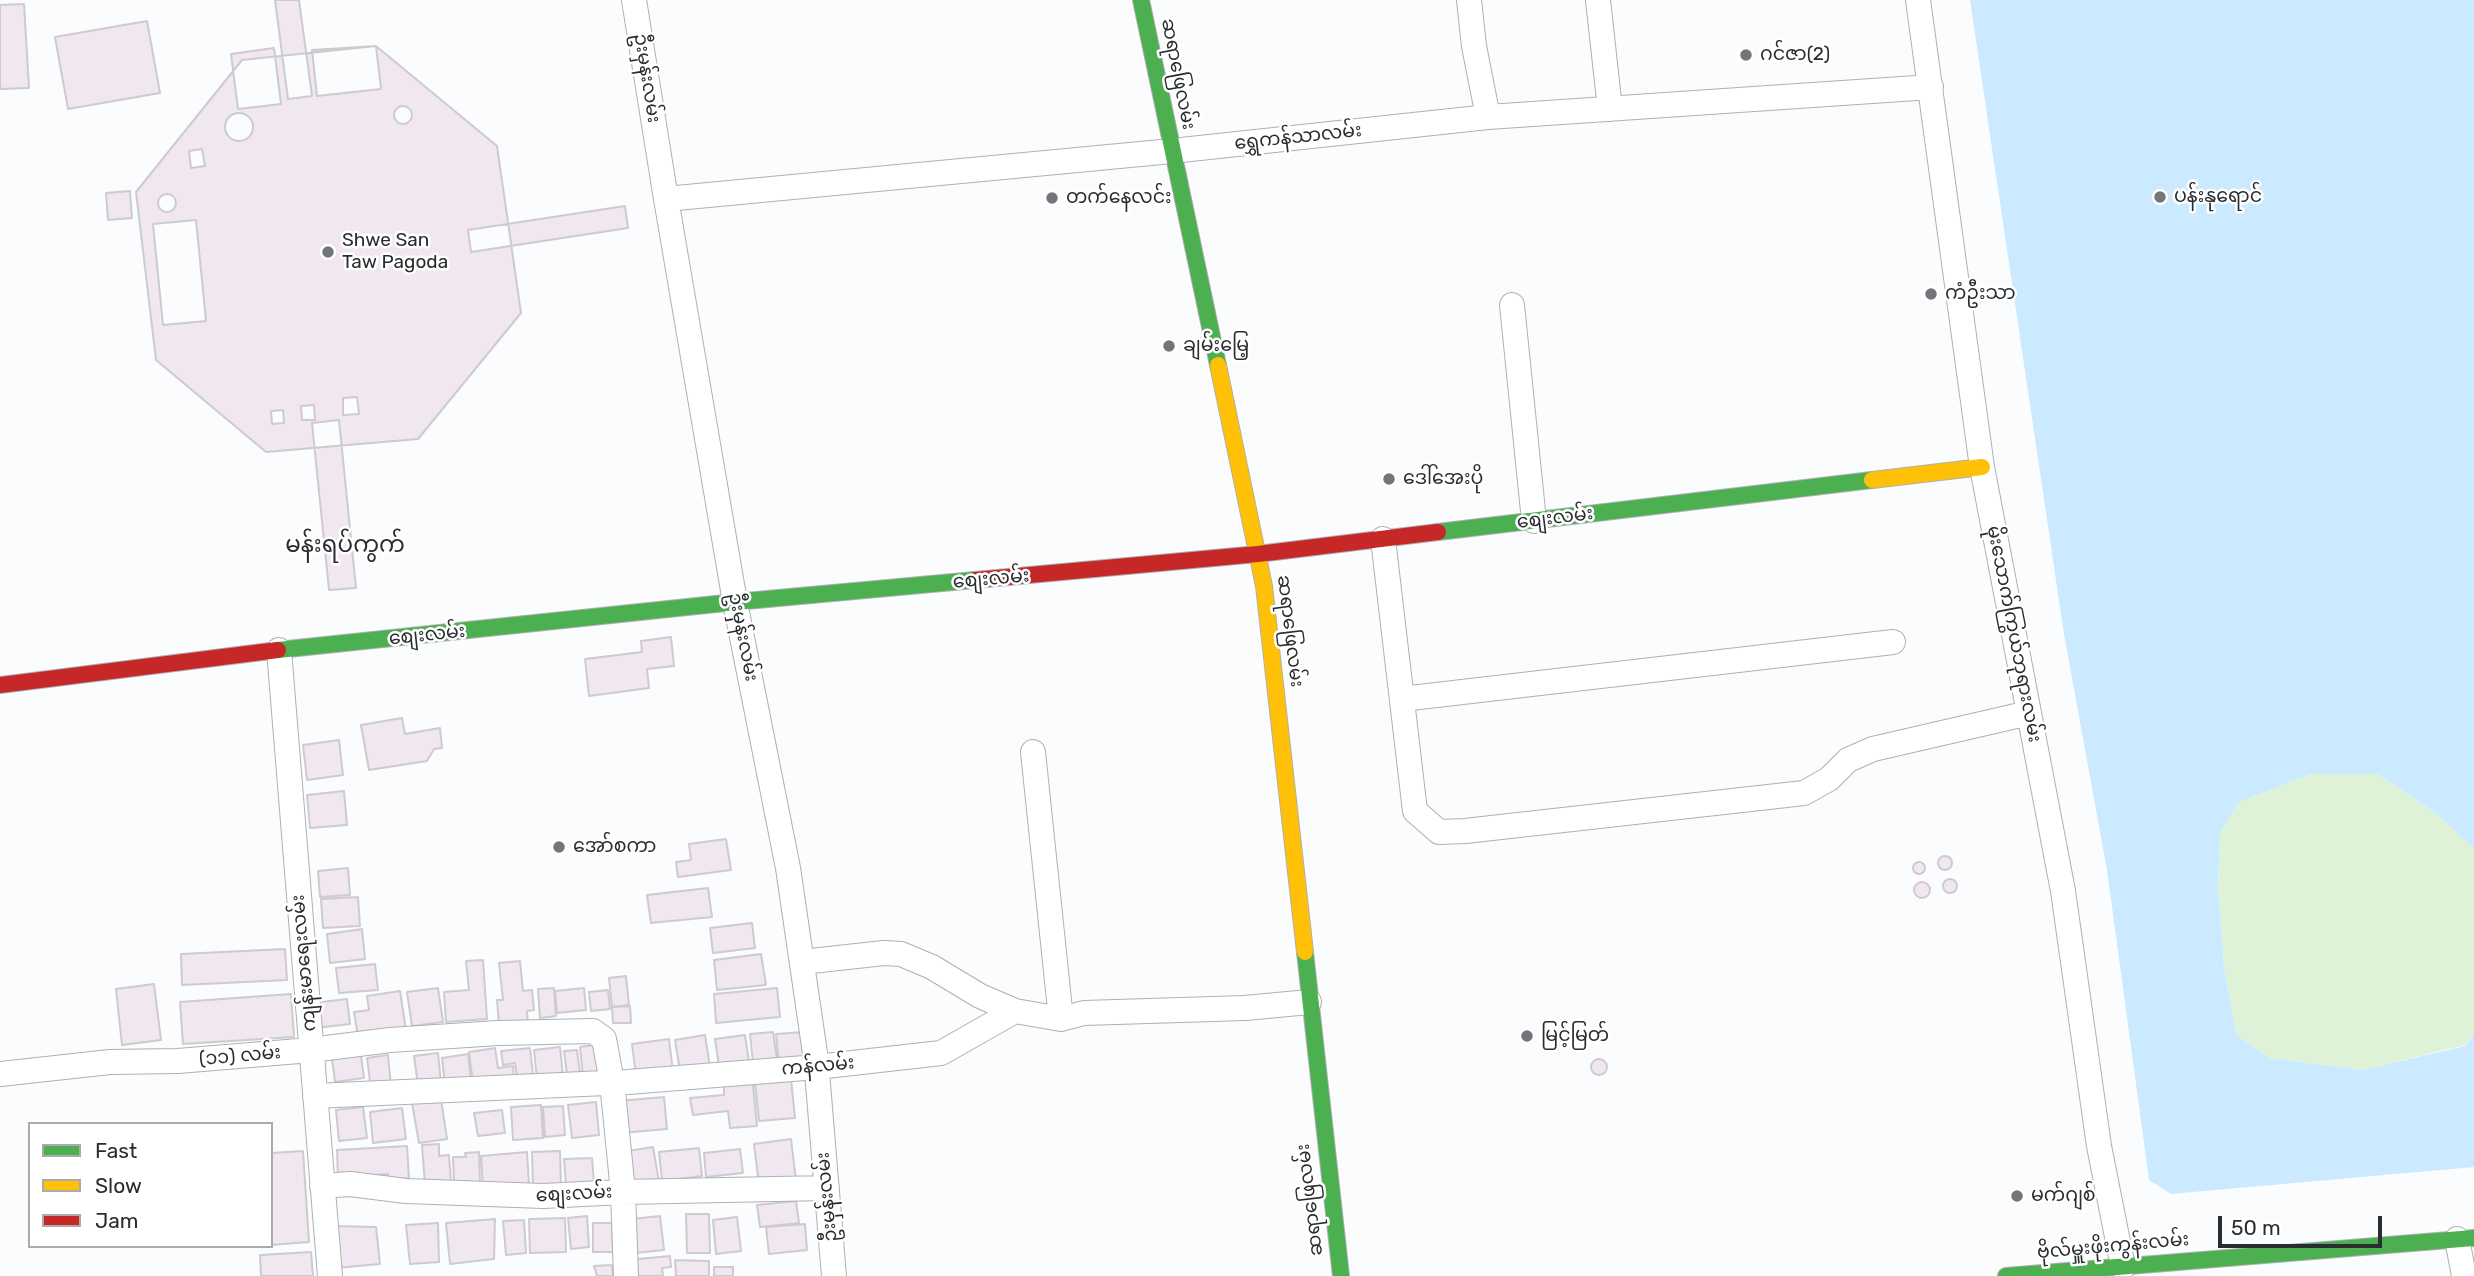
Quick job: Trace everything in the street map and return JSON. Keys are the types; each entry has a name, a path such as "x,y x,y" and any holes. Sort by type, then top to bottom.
{"street":[{"name":"ဦးမှန်းလမ်း","path":"634,0 735,602 788,868 817,1067 834,1276"},
{"name":"ဆရာဖြေလမ်း","path":"1141,0 1258,554 1276,677 1289,826 1340,1276"},
{"path":"1469,0 1474,46 1488,117"},
{"path":"1598,0 1609,109"},
{"name":"မိုးသောက်ကြွယ်ဘုရားလမ်း","path":"1918,0 1982,467 2063,891 2099,1146 2123,1267"},
{"name":"‌ရွှေကန်သာလမ်း","path":"666,199 1488,117 1931,87"},
{"path":"1512,305 1534,521"},
{"name":"စျေးလမ်း","path":"0,685 279,650 735,602 1258,554 1982,467"},
{"path":"1383,539 1415,811 1438,832 1804,793 1829,779 1848,760 1873,749 2029,713"},
{"path":"1402,699 1893,642"},
{"name":"ကျန်းမာရေးလမ်း","path":"279,650 330,1276"},
{"path":"1033,752 1060,1019"},
{"path":"802,962 884,953 901,954 932,967 979,996 1015,1011 1060,1019 1084,1013 1245,1008 1309,1002"},
{"name":"ကန်လမ်း","path":"315,1096 612,1082 817,1067 941,1053 1015,1011"},
{"name":"(၁၁) လမ်း","path":"0,1074 110,1062 178,1061 311,1050 390,1040 498,1033 593,1031 604,1039 612,1082"},
{"path":"612,1082 623,1192 626,1276"},
{"name":"စျေးလမ်း","path":"323,1186 350,1184 418,1192 543,1196 827,1188"},
{"path":"2464,1276 2465,1238"},
{"name":"ဗိုလ်မှူးဖိုးကွန်းလမ်း","path":"2006,1276 2465,1238"}],"green space":[{"path":"2311,774 2378,774 2438,815 2474,849 2474,1035 2465,1045 2362,1070 2269,1058 2236,1034 2224,966 2218,889 2220,832 2239,802"}],"water":[{"path":"1970,0 2474,0 2474,849 2438,815 2378,774 2311,774 2239,802 2220,832 2218,889 2224,966 2236,1034 2269,1058 2362,1070 2465,1046 2474,1035 2474,1167 2171,1194 2149,1180 2107,870 2064,634"}],"building":[{"path":"275,0 299,0 312,96 288,99"},
{"path":"24,4 29,88 0,89 0,5"},
{"path":"147,21 160,93 68,109 55,37"},
{"path":"376,46 381,89 317,96 312,50"},
{"name":"Shwe San Taw Pagoda","path":"376,46 497,146 521,313 418,439 266,452 156,360 136,192 242,60"},
{"path":"274,48 281,104 238,109 231,54"},
{"path":"403,106 409,109 412,115 409,121 403,124 397,121 394,115 397,109"},
{"path":"239,113 249,117 253,127 249,137 239,141 229,137 225,127 229,117"},
{"path":"202,149 205,166 191,168 189,151"},
{"path":"130,191 132,218 108,220 106,193"},
{"path":"163,194 171,194 176,203 174,210 163,212 158,207 158,199"},
{"path":"625,206 628,228 471,252 468,230"},
{"path":"196,220 206,321 163,325 153,224"},
{"path":"357,397 359,414 343,415 343,398"},
{"path":"314,405 315,420 302,420 301,406"},
{"path":"283,410 284,423 272,424 271,411"},
{"path":"339,420 356,588 329,590 312,423"},
{"path":"671,637 674,666 647,669 649,688 589,696 585,659 642,652 641,641"},
{"path":"402,718 405,734 440,728 442,748 434,749 427,761 369,770 361,725"},
{"path":"339,740 343,775 307,780 303,745"},
{"path":"344,791 347,825 310,828 307,795"},
{"path":"726,839 731,870 678,877 676,862 691,860 689,844"},
{"path":"1945,856 1950,858 1950,868 1945,870 1940,868 1938,863 1940,858"},
{"path":"1919,862 1925,868 1919,874 1913,868"},
{"path":"348,868 350,895 320,897 318,871"},
{"path":"1950,879 1955,881 1955,891 1950,893 1945,891 1943,886 1945,881"},
{"path":"1922,882 1928,884 1928,896 1922,898 1916,896 1914,890 1916,884"},
{"path":"708,888 712,917 651,923 647,895"},
{"path":"358,897 360,926 323,928 321,899"},
{"path":"752,923 755,948 713,953 710,928"},
{"path":"362,929 365,959 330,963 327,934"},
{"path":"285,949 287,980 182,985 181,954"},
{"path":"761,954 766,985 717,990 714,960"},
{"path":"483,960 487,1019 446,1022 444,992 469,990 466,961"},
{"path":"520,961 523,991 532,990 534,1010 527,1011 528,1027 499,1025 497,1000 503,1000 499,963"},
{"path":"375,964 378,990 339,993 336,968"},
{"path":"626,976 629,1005 612,1007 609,978"},
{"path":"154,984 161,1040 122,1045 116,989"},
{"path":"438,988 443,1022 412,1026 407,992"},
{"path":"554,988 556,1016 540,1018 538,989"},
{"path":"584,988 586,1010 557,1013 555,991"},
{"path":"777,988 780,1017 716,1023 714,994"},
{"path":"608,990 610,1009 591,1011 589,992"},
{"path":"400,991 406,1030 358,1037 354,1012 369,1010 367,996"},
{"path":"291,994 294,1037 183,1044 180,1002"},
{"path":"347,999 350,1024 316,1028 313,1003"},
{"path":"630,1006 631,1023 613,1023 612,1007"},
{"path":"773,1032 777,1060 753,1063 750,1034"},
{"path":"804,1032 806,1061 779,1064 776,1034"},
{"path":"705,1035 710,1067 680,1071 675,1040"},
{"path":"745,1035 749,1062 719,1066 715,1039"},
{"path":"669,1039 673,1072 636,1076 632,1044"},
{"path":"601,1044 604,1074 583,1076 580,1047"},
{"path":"560,1047 563,1076 537,1079 534,1050"},
{"path":"495,1048 498,1068 513,1066 514,1078 473,1084 469,1052"},
{"path":"530,1048 533,1074 517,1076 515,1063 503,1065 501,1051"},
{"path":"577,1050 580,1073 567,1075 564,1051"},
{"path":"438,1053 441,1083 418,1085 414,1056"},
{"path":"468,1054 471,1081 445,1085 442,1058"},
{"path":"361,1055 364,1078 335,1082 332,1059"},
{"path":"388,1055 391,1087 371,1089 367,1058"},
{"path":"1596,1059 1602,1059 1607,1067 1605,1073 1596,1075 1591,1070 1591,1064"},
{"path":"752,1075 757,1126 730,1128 728,1111 693,1115 690,1098 724,1095 724,1078"},
{"path":"791,1079 795,1118 759,1121 755,1083"},
{"path":"664,1097 667,1129 621,1133 618,1101"},
{"path":"441,1099 447,1139 419,1143 412,1103"},
{"path":"596,1102 599,1135 572,1138 568,1105"},
{"path":"541,1105 543,1138 513,1140 511,1107"},
{"path":"563,1106 565,1135 545,1137 543,1107"},
{"path":"363,1107 367,1138 339,1141 336,1110"},
{"path":"402,1108 406,1139 373,1143 370,1112"},
{"path":"502,1110 505,1133 478,1136 474,1113"},
{"path":"791,1139 796,1180 759,1185 754,1144"},
{"path":"439,1144 439,1156 449,1155 451,1182 425,1185 422,1145"},
{"path":"407,1146 409,1178 388,1179 388,1174 338,1177 337,1150"},
{"path":"653,1147 659,1182 627,1187 622,1152"},
{"path":"699,1148 702,1176 662,1181 659,1152"},
{"path":"740,1149 743,1173 706,1177 704,1153"},
{"path":"303,1151 309,1242 273,1245 273,1153"},
{"path":"560,1151 561,1185 533,1186 532,1152"},
{"path":"479,1152 480,1183 454,1184 453,1157 466,1157 465,1153"},
{"path":"527,1152 529,1185 483,1188 481,1156"},
{"path":"592,1158 594,1183 566,1185 564,1159"},
{"path":"796,1201 799,1223 760,1227 757,1205"},
{"path":"686,1214 709,1214 710,1253 687,1253"},
{"path":"587,1216 589,1247 571,1249 568,1218"},
{"path":"660,1216 664,1250 636,1253 632,1219"},
{"path":"737,1217 741,1251 716,1254 713,1220"},
{"path":"565,1218 566,1252 530,1253 529,1219"},
{"path":"495,1219 494,1259 450,1264 446,1223"},
{"path":"524,1220 526,1253 506,1255 503,1221"},
{"path":"438,1223 439,1262 410,1264 406,1225"},
{"path":"593,1223 612,1223 613,1252 593,1252"},
{"path":"805,1224 807,1250 769,1254 766,1227"},
{"path":"330,1226 376,1227 380,1264 336,1268"},
{"path":"311,1252 313,1276 261,1276 260,1255"},
{"path":"670,1256 671,1267 662,1268 663,1276 629,1276 627,1260"},
{"path":"675,1260 709,1261 709,1276 676,1276"},
{"path":"612,1265 613,1276 597,1276 594,1266"},
{"path":"714,1267 733,1267 733,1276 714,1276"}],"traffic: fast":[{"path":"1141,0 1218,365"},
{"path":"1438,532 1872,480"},
{"path":"278,650 975,580"},
{"path":"1305,952 1341,1276"},
{"path":"2006,1276 2474,1238"}],"traffic: slow":[{"path":"1218,365 1264,586 1305,952"},
{"path":"1872,480 1982,467"}],"traffic: jam":[{"path":"975,580 1258,554 1438,532"},
{"path":"0,685 278,650"}],"place":[{"name":"ဂင်ဇာ(2)","path":"1746,55"},
{"name":"ပန်းနုရောင်","path":"2160,197"},
{"name":"တက်နေလင်း","path":"1052,198"},
{"name":"Shwe San Taw Pagoda","path":"328,252"},
{"name":"ကံဦးသာ","path":"1931,294"},
{"name":"ချမ်းမြေ့","path":"1169,346"},
{"name":"ဒေါ်အေးပို","path":"1389,479"},
{"name":"အော်စကာ","path":"559,847"},
{"name":"မြင့်မြတ်","path":"1527,1036"},
{"name":"မက်ဂျစ်","path":"2017,1196"}],"district":[{"name":"မန်းရပ်ကွက်","path":"345,545"}]}
